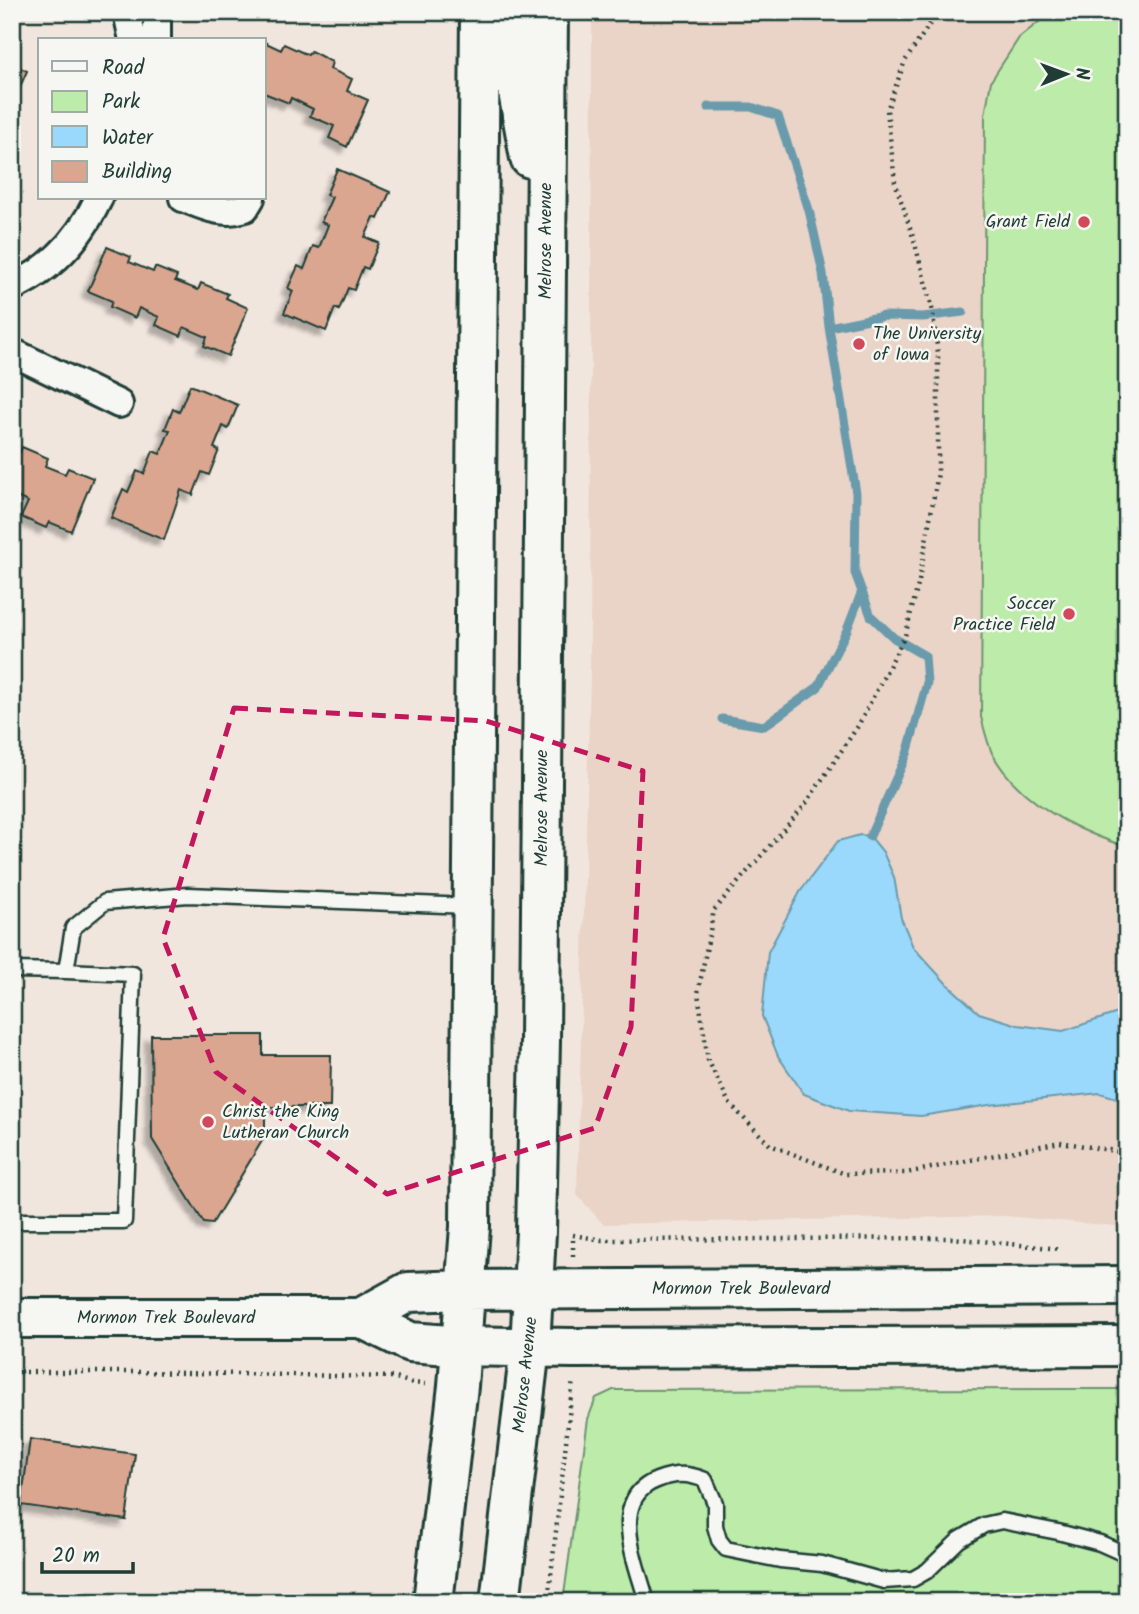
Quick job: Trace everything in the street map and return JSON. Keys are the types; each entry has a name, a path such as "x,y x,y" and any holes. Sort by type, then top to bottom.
{"main road":[{"path":"433,1602 461,1346 470,1227 480,12"},
{"path":"513,12 515,75 531,165 547,203"},
{"name":"Melrose Avenue","path":"500,1602 530,1348 534,1289 540,1013 548,12"},
{"name":"Mormon Trek Boulevard","path":"361,1318 408,1293 465,1290 1127,1286"},
{"name":"Mormon Trek Boulevard","path":"12,1318 361,1318 410,1342 530,1348 1127,1346"}],"street":[{"path":"127,12 133,38"},
{"path":"157,12 157,38"},
{"path":"12,287 33,277 58,258 78,235 98,200"},
{"path":"188,200 232,213 245,208 250,200"},
{"path":"12,352 119,404"}],"lane":[{"path":"66,971 73,928 105,902 188,895 472,906"},
{"path":"12,970 133,974 124,1221 12,1221"},
{"path":"647,1602 628,1520 633,1497 648,1483 671,1475 690,1474 705,1480 715,1503 715,1526 719,1540 726,1549 780,1560 822,1563 884,1581 914,1579 928,1571 959,1539 984,1525 1002,1521 1100,1544 1127,1555"}],"path":[{"path":"938,12 905,61 887,110 895,182 932,308 938,353 938,473 919,581 905,636 858,726 805,805 714,910 698,993 708,1060 729,1103 770,1145 845,1174 906,1173 1060,1142 1127,1153"},
{"path":"573,1235 602,1240 951,1238 1070,1250"},
{"path":"12,1372 135,1371 393,1377 412,1383"},
{"path":"548,1602 567,1420 573,1393"}],"highlighted area":[{"path":"234,708 486,721 643,771 631,1027 595,1128 387,1194 216,1072 163,938"}],"shaded area":[{"name":"The University of Iowa","path":"592,12 1127,12 1127,1227 1004,1216 603,1224 577,1195 590,676"}],"green space":[{"path":"1051,12 1127,12 1127,847 1069,823 1033,800 1017,786 992,753 981,717 985,115 991,81 1019,38"},
{"path":"1127,1389 1127,1602 563,1602 588,1419 596,1398 613,1390"}],"water":[{"path":"860,835 870,836 883,852 894,877 901,918 913,947 946,983 979,1013 1018,1025 1063,1031 1127,1010 1127,1101 1100,1093 989,1105 921,1116 849,1111 804,1094 778,1056 762,1016 768,952 800,892 838,841"}],"building":[{"path":"266,43 281,50 284,44 308,55 311,51 332,62 330,69 352,79 347,91 368,100 347,147 329,138 334,126 310,116 313,109 291,98 289,103 266,94"},
{"path":"12,64 27,71 16,96 12,94"},
{"path":"337,169 390,192 378,219 374,217 365,237 379,243 368,269 363,267 354,290 348,288 339,310 335,308 326,331 284,313 293,291 288,288 298,266 304,269 313,246 319,248 328,225 321,222 332,197 326,195"},
{"path":"107,247 131,257 129,262 153,272 155,267 177,276 175,281 198,290 201,283 228,294 226,298 248,308 228,356 204,346 207,337 184,327 181,336 156,325 159,317 139,308 135,318 110,307 112,301 88,291"},
{"path":"190,385 238,405 228,429 223,426 214,448 219,450 209,475 202,472 193,495 181,490 164,540 111,518 123,489 128,492 137,471 144,474 153,451 160,454 170,430 165,429 173,409 179,412"},
{"path":"22,447 48,458 45,466 65,474 68,468 93,478 71,531 49,522 46,528 21,517 28,502 12,495 12,448 20,452"},
{"name":"Christ the King Lutheran Church","path":"151,1035 263,1035 263,1055 331,1055 330,1107 265,1107 265,1136 212,1224 204,1223 152,1139"},
{"path":"30,1439 135,1454 126,1520 21,1505"}],"waterway":[{"path":"708,107 751,107 778,116 809,210 823,273 856,493 855,573 871,616 894,638 925,656 927,683 907,754 870,836"},
{"path":"829,327 884,316 923,317 963,312"},
{"path":"722,719 764,726 818,687 847,630 862,591"}],"place":[{"name":"Grant Field","path":"1084,222"},
{"name":"The University of Iowa","path":"859,344"},
{"name":"Soccer Practice Field","path":"1069,614"},
{"name":"Christ the King Lutheran Church","path":"208,1122"}]}
